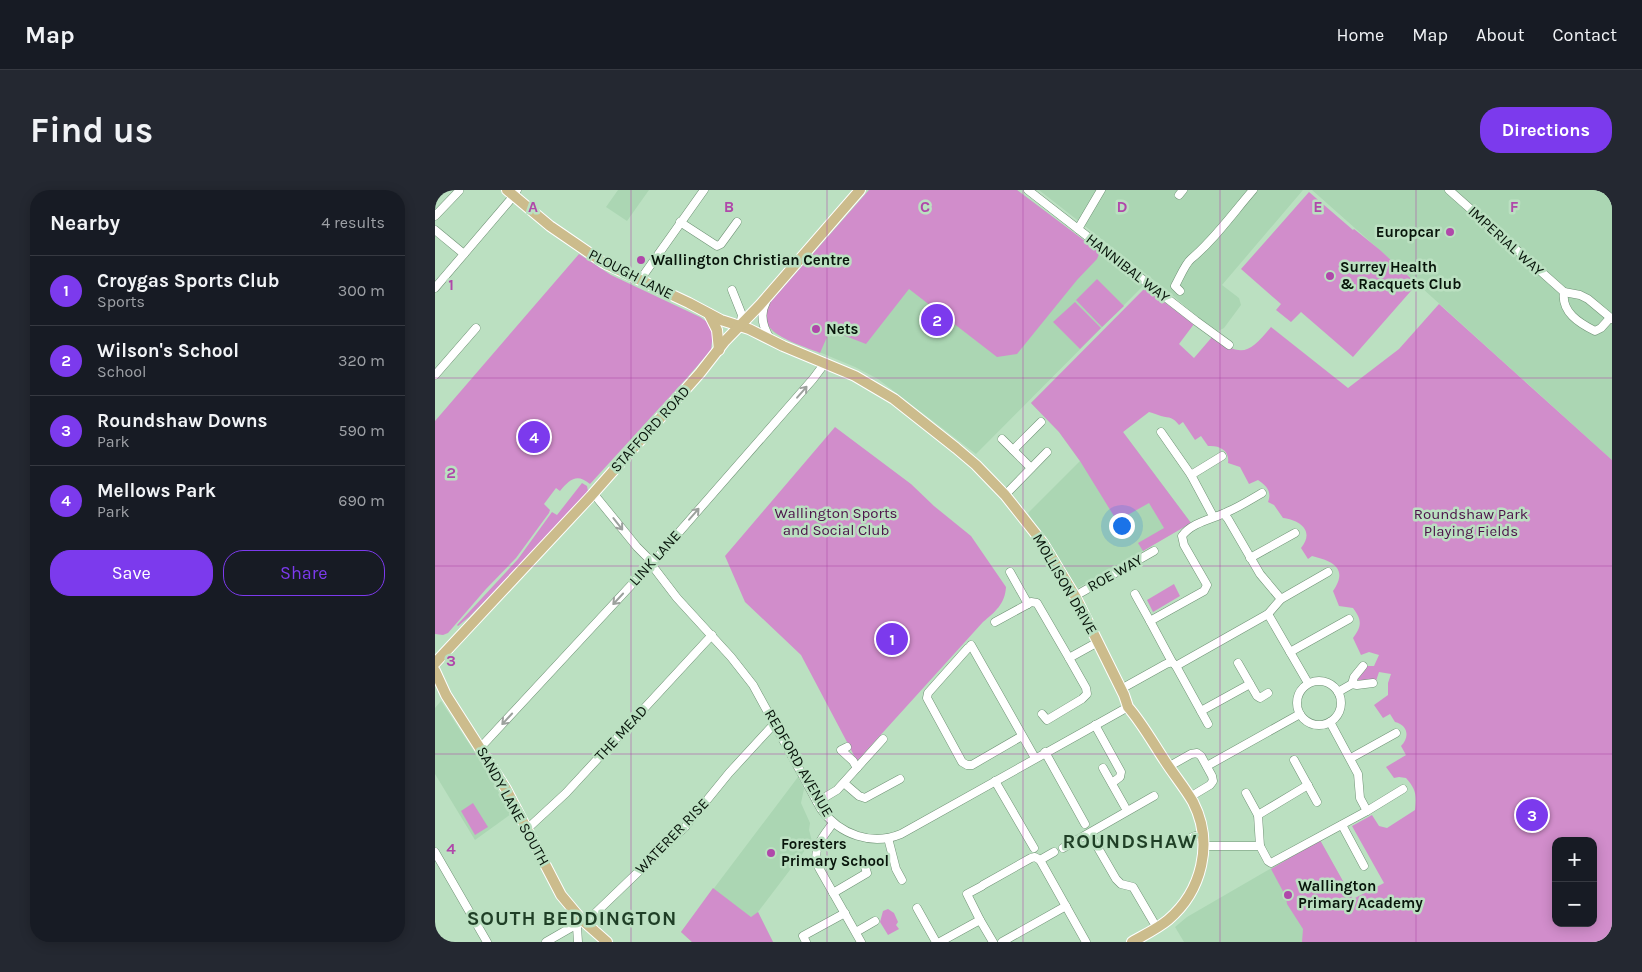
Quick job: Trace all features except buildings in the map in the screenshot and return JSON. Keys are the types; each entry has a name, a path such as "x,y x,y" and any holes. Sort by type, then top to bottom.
{"main road":[{"name":"STAFFORD ROAD","path":"435,663 593,493 860,190"},
{"name":"PLOUGH LANE","path":"512,192 550,226 592,256 721,320 740,326"},
{"path":"708,313 717,330 719,350"},
{"name":"MOLLISON DRIVE","path":"740,326 855,376 894,399 981,470 1024,517 1043,543 1075,596 1128,707 1190,797 1199,816 1203,841 1200,871 1190,895 1173,915 1157,928 1132,942"},
{"name":"SANDY LANE SOUTH","path":"435,671 438,684 507,789 561,894 581,923 607,942"}],"street":[{"path":"640,280 704,190"},
{"name":"HANNIBAL WAY","path":"1028,190 1196,322 1229,345"},
{"path":"1079,229 1101,190"},
{"path":"1180,291 1175,286 1190,260 1208,243 1253,190"},
{"name":"IMPERIAL WAY","path":"1449,190 1564,292 1580,295 1588,299 1611,318 1601,328 1595,330 1586,326 1571,316 1565,308 1564,292"},
{"path":"435,216 459,191"},
{"path":"435,288 512,192"},
{"path":"680,222 717,246 721,244 737,222"},
{"path":"435,230 464,254"},
{"path":"732,290 741,315 740,326"},
{"path":"771,340 765,329 762,315 772,291"},
{"path":"435,376 476,328"},
{"name":"LINK LANE","path":"480,748 651,564 825,363"},
{"path":"1013,450 1041,422"},
{"path":"1161,432 1191,475 1213,516"},
{"path":"1002,439 1031,468"},
{"path":"1005,495 1047,452"},
{"path":"1191,475 1223,456"},
{"name":"REDFORD AVENUE","path":"593,493 632,542 650,560 651,564 677,598 712,635 753,685 823,812 833,823 859,837 888,838 901,834 1128,707"},
{"path":"1150,621 1207,588 1184,545 1182,536 1186,531 1213,516 1224,514 1262,493"},
{"path":"1224,514 1260,574 1281,599"},
{"path":"1250,558 1295,533"},
{"name":"ROE WAY","path":"1075,596 1154,551"},
{"path":"1010,572 1028,604"},
{"path":"1121,689 1167,664 1174,664 1267,614 1281,599 1328,572"},
{"path":"1135,594 1208,724"},
{"path":"995,622 1034,602 1038,605 1086,688 1087,694 1082,699 1047,720 1042,714"},
{"path":"1267,614 1308,684"},
{"path":"1290,652 1349,619"},
{"name":"THE MEAD","path":"527,829 566,793 712,635"},
{"path":"1069,658 1098,642"},
{"path":"1023,736 973,765 967,765 962,762 927,698 929,693 969,646 1023,736 1035,758"},
{"path":"1238,663 1257,696 1260,698 1268,693"},
{"path":"1352,684 1354,677 1363,666"},
{"path":"1320,681 1327,682 1338,692 1341,707 1330,722 1317,725 1310,723 1299,714 1298,694 1308,684 1320,681"},
{"path":"1338,692 1352,684 1373,683"},
{"path":"1201,711 1250,684"},
{"path":"1207,766 1299,714"},
{"path":"1330,722 1358,774 1360,798 1367,811"},
{"name":"WATERER RISE","path":"546,942 581,923 685,827 729,773 775,723"},
{"path":"1095,725 1121,772 1120,777 1111,783"},
{"path":"1351,758 1396,733"},
{"path":"817,802 833,794 883,739"},
{"path":"847,747 841,750 853,761 857,768"},
{"path":"1045,752 1085,824"},
{"path":"1169,767 1195,753 1200,755 1213,779 1212,783 1190,797"},
{"path":"1294,760 1317,802"},
{"path":"1103,768 1125,807"},
{"path":"844,783 859,796 865,798 900,779"},
{"path":"995,781 1034,848"},
{"path":"1258,815 1308,786"},
{"path":"1246,793 1258,815 1260,846 1271,863 1367,811 1403,789"},
{"path":"1063,848 1154,796"},
{"path":"833,823 816,846 816,860 861,942"},
{"path":"1342,825 1364,866"},
{"path":"1090,834 1116,879 1121,884 1133,887 1157,928"},
{"path":"1177,844 1195,836 1203,841 1260,846"},
{"path":"888,838 896,869 902,880"},
{"path":"435,852 487,942"},
{"path":"1040,860 1054,852"},
{"path":"993,942 967,894 1031,858 1037,858 1040,860 1085,942"},
{"path":"833,893 867,873 865,864"},
{"path":"1002,942 1066,906"},
{"path":"917,908 938,942 980,920"},
{"path":"805,939 845,913"},
{"path":"856,932 875,921"},
{"path":"578,942 581,923"}],"shaded area":[{"path":"618,190 649,190 627,221 606,207"},
{"path":"869,190 1017,190 1143,286 976,454 878,379 855,367 776,334 770,329 768,305"},
{"path":"1039,190 1303,190 1222,285 1239,298 1241,305 1224,328 1218,331 1196,316 1169,292"},
{"path":"1312,190 1612,190 1612,460 1401,269"},
{"path":"1076,359 1128,427 1123,432 1191,523 1076,589 1028,513 1080,461 1059,432 1031,403"},
{"path":"441,701 487,771 511,814 475,840 435,774 435,708"},
{"name":"Foresters Primary School","path":"798,777 804,789 801,803 810,823 809,830 812,841 758,912 773,942 692,942 681,932"},
{"name":"Wallington Primary Academy","path":"1320,840 1353,900 1302,942 1184,942 1175,927 1187,917"}],"green space":[{"path":"869,190 1017,190 1097,250 1099,254 1097,259 1077,280 1017,354 997,357 909,289 866,344 830,330 820,353 791,342 772,330 767,323 765,315 768,305"},
{"name":"Surrey Health & Racquets Club","path":"1309,192 1353,230 1380,250 1417,284 1353,357 1301,312 1291,322 1276,310 1281,304 1241,269"},
{"path":"579,254 611,275 700,317 710,324 713,333 711,350 590,484 577,478 567,483 560,491 556,488 544,504 550,510 549,513 516,558 448,633 443,635 435,634 435,421"},
{"path":"1097,279 1124,306 1102,327 1076,300"},
{"name":"Roundshaw Park Playing Fields","path":"1145,288 1194,324 1179,344 1194,358 1212,337 1231,348 1244,350 1256,343 1271,327 1348,388 1399,349 1439,304 1612,460 1612,942 1302,942 1303,929 1287,904 1286,897 1271,869 1320,840 1353,899 1384,883 1352,826 1372,815 1379,826 1387,828 1415,810 1416,797 1412,786 1406,778 1394,778 1386,767 1406,755 1401,746 1406,739 1405,729 1395,722 1390,714 1383,718 1374,705 1388,695 1388,683 1391,674 1379,672 1376,681 1366,683 1357,680 1366,666 1374,666 1379,655 1369,652 1361,655 1353,638 1360,623 1358,616 1353,608 1339,606 1333,591 1338,583 1339,571 1332,563 1326,560 1312,556 1308,559 1301,548 1306,536 1304,527 1295,521 1283,518 1274,505 1268,502 1269,492 1266,487 1258,480 1249,484 1240,467 1228,463 1227,455 1223,449 1216,446 1208,446 1201,436 1195,440 1183,422 1179,425 1171,418 1149,412 1123,432 1191,523 1143,551 1138,543 1164,528 1149,503 1117,521 1080,461 1059,432 1031,403"},
{"path":"1075,302 1101,328 1080,349 1053,322"},
{"name":"Wallington Sports and Social Club","path":"835,427 911,484 934,506 971,536 1006,587 1004,598 999,607 983,622 857,761 801,655 745,602 725,556"},
{"path":"582,483 587,486 588,491 523,562 458,626 518,559 552,512 557,515"},
{"path":"1174,584 1180,596 1153,612 1147,600"},
{"path":"473,803 488,827 475,835 461,811"},
{"path":"713,888 751,917 758,912 773,942 692,942 681,932"},
{"path":"888,909 894,913 898,922 896,925 899,929 888,935 880,922 883,911"}],"place":[{"name":"Europcar","path":"1450,232"},
{"name":"Wallington Christian Centre","path":"641,260"},
{"name":"Surrey Health & Racquets Club","path":"1330,276"},
{"name":"Wilson's School","path":"937,320"},
{"name":"Nets","path":"816,329"},
{"name":"Mellows Park","path":"534,437"},
{"name":"Croygas Sports Club","path":"892,639"},
{"name":"Roundshaw Downs","path":"1532,815"},
{"name":"Foresters Primary School","path":"771,853"},
{"name":"Wallington Primary Academy","path":"1288,895"}],"district":[{"name":"ROUNDSHAW","path":"1130,841"},
{"name":"SOUTH BEDDINGTON","path":"572,918"}]}
